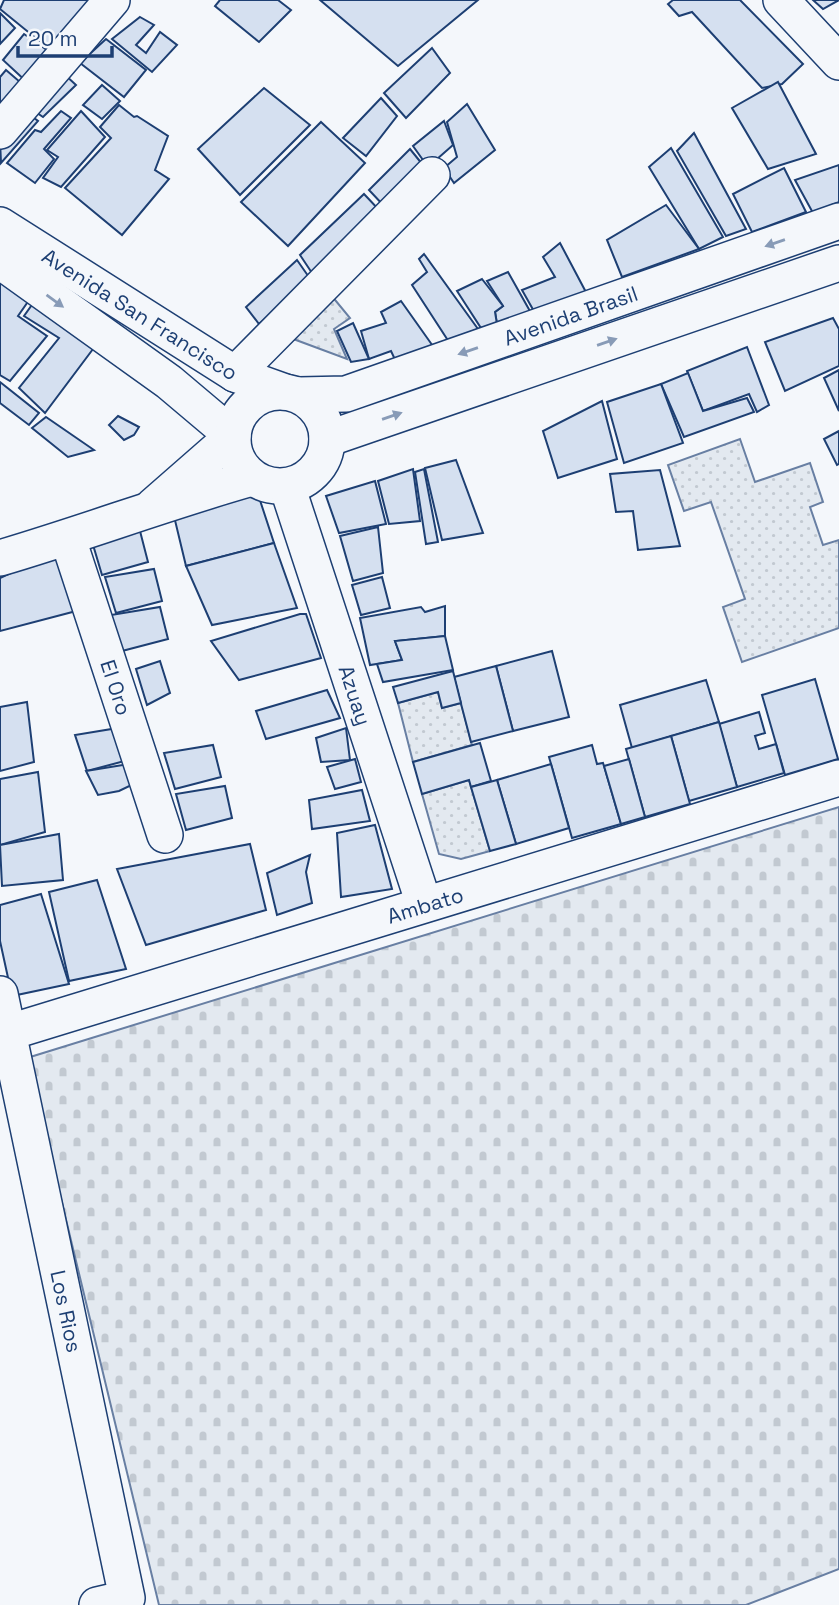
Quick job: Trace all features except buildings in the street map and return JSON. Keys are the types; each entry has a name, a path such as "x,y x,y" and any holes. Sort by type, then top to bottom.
{"street":[{"path":"0,131 112,0"},
{"path":"781,0 839,62"},
{"path":"235,374 432,175"},
{"name":"Avenida San Francisco","path":"0,225 235,374 292,394"},
{"name":"Avenida Brasil","path":"292,394 346,394 838,225"},
{"name":"Avenida San Francisco","path":"0,261 169,382 233,436"},
{"name":"Avenida Brasil","path":"327,439 839,263"},
{"path":"292,394 320,413 327,439 326,453 311,475 287,486 274,487 252,478 241,466 234,452 233,436 237,421 256,398 292,394"},
{"path":"153,506 233,436"},
{"path":"1,557 68,539 153,506 252,478"},
{"name":"Azuay","path":"287,486 424,904"},
{"name":"El Oro","path":"68,539 164,835"},
{"name":"Ambato","path":"10,1032 839,778"},
{"name":"Los Rios","path":"0,994 127,1598 97,1605"}],"green space":[{"path":"331,295 350,318 334,329 347,359 288,337"},
{"path":"740,439 755,482 810,463 823,502 810,507 823,545 839,540 839,628 742,662 723,607 745,599 711,502 684,511 668,465"},
{"path":"438,692 442,708 461,703 472,745 413,762 398,703"},
{"path":"469,780 490,851 461,859 439,854 422,794"},
{"path":"839,807 839,1569 746,1605 159,1605 27,1058"}]}
